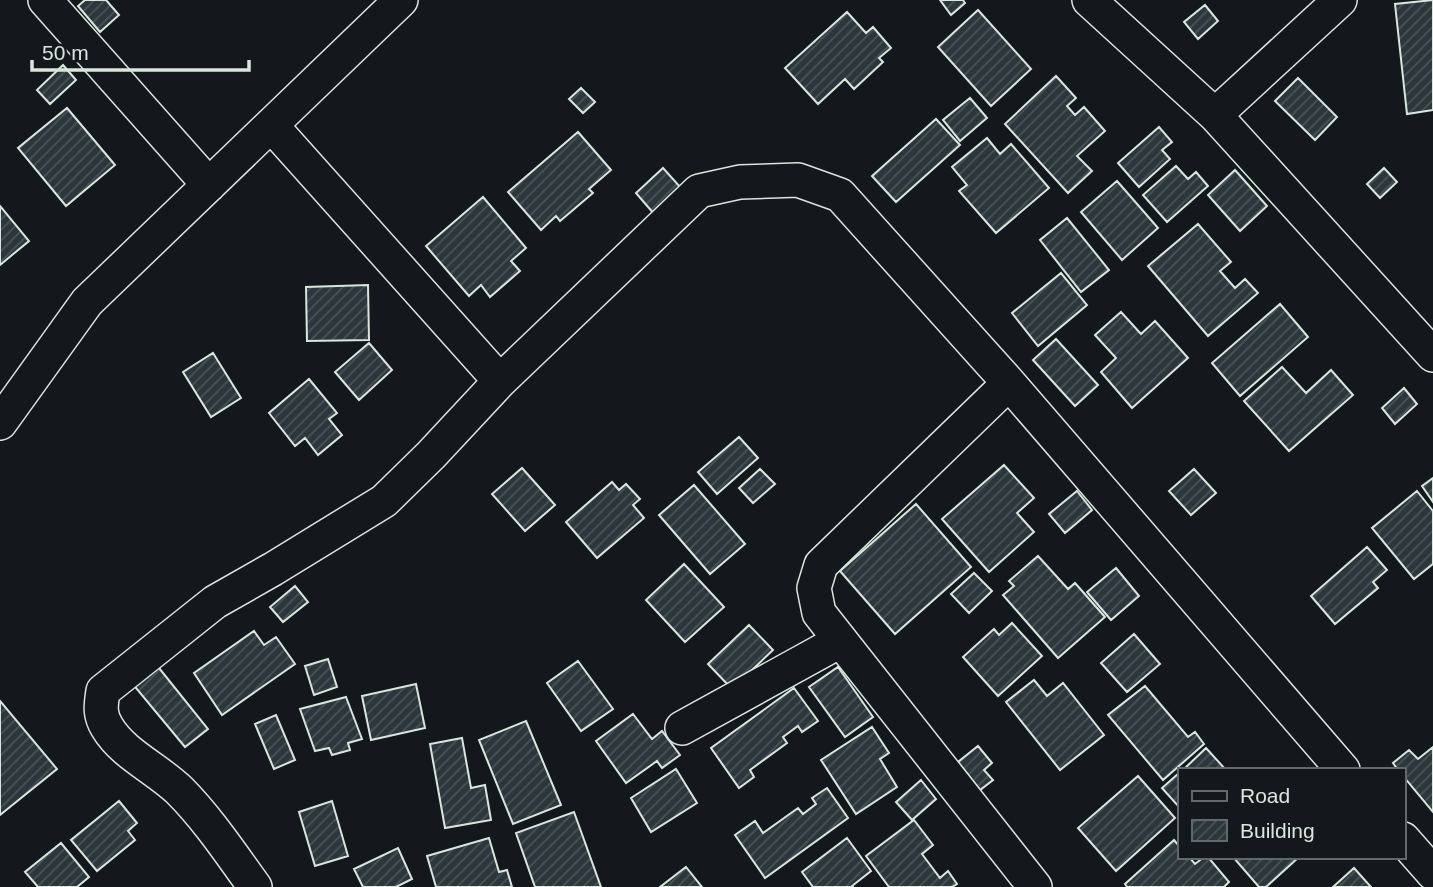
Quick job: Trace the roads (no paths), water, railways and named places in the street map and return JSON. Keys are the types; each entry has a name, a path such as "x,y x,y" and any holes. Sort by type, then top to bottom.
{"street":[{"path":"45,0 209,185"},
{"path":"0,423 87,302 401,0"},
{"path":"1089,0 1215,115 1433,355"},
{"path":"1215,115 1340,0"},
{"path":"271,125 500,381"},
{"path":"255,887 209,825 178,790 127,750 108,729 100,714 103,691 215,602 384,500 431,456 500,381 699,191 740,182 798,180 840,195 1009,383 1341,768"},
{"path":"1009,383 821,565 814,588 819,613 1035,887"},
{"path":"682,728 840,640"},
{"path":"1405,841 1433,873"}]}
